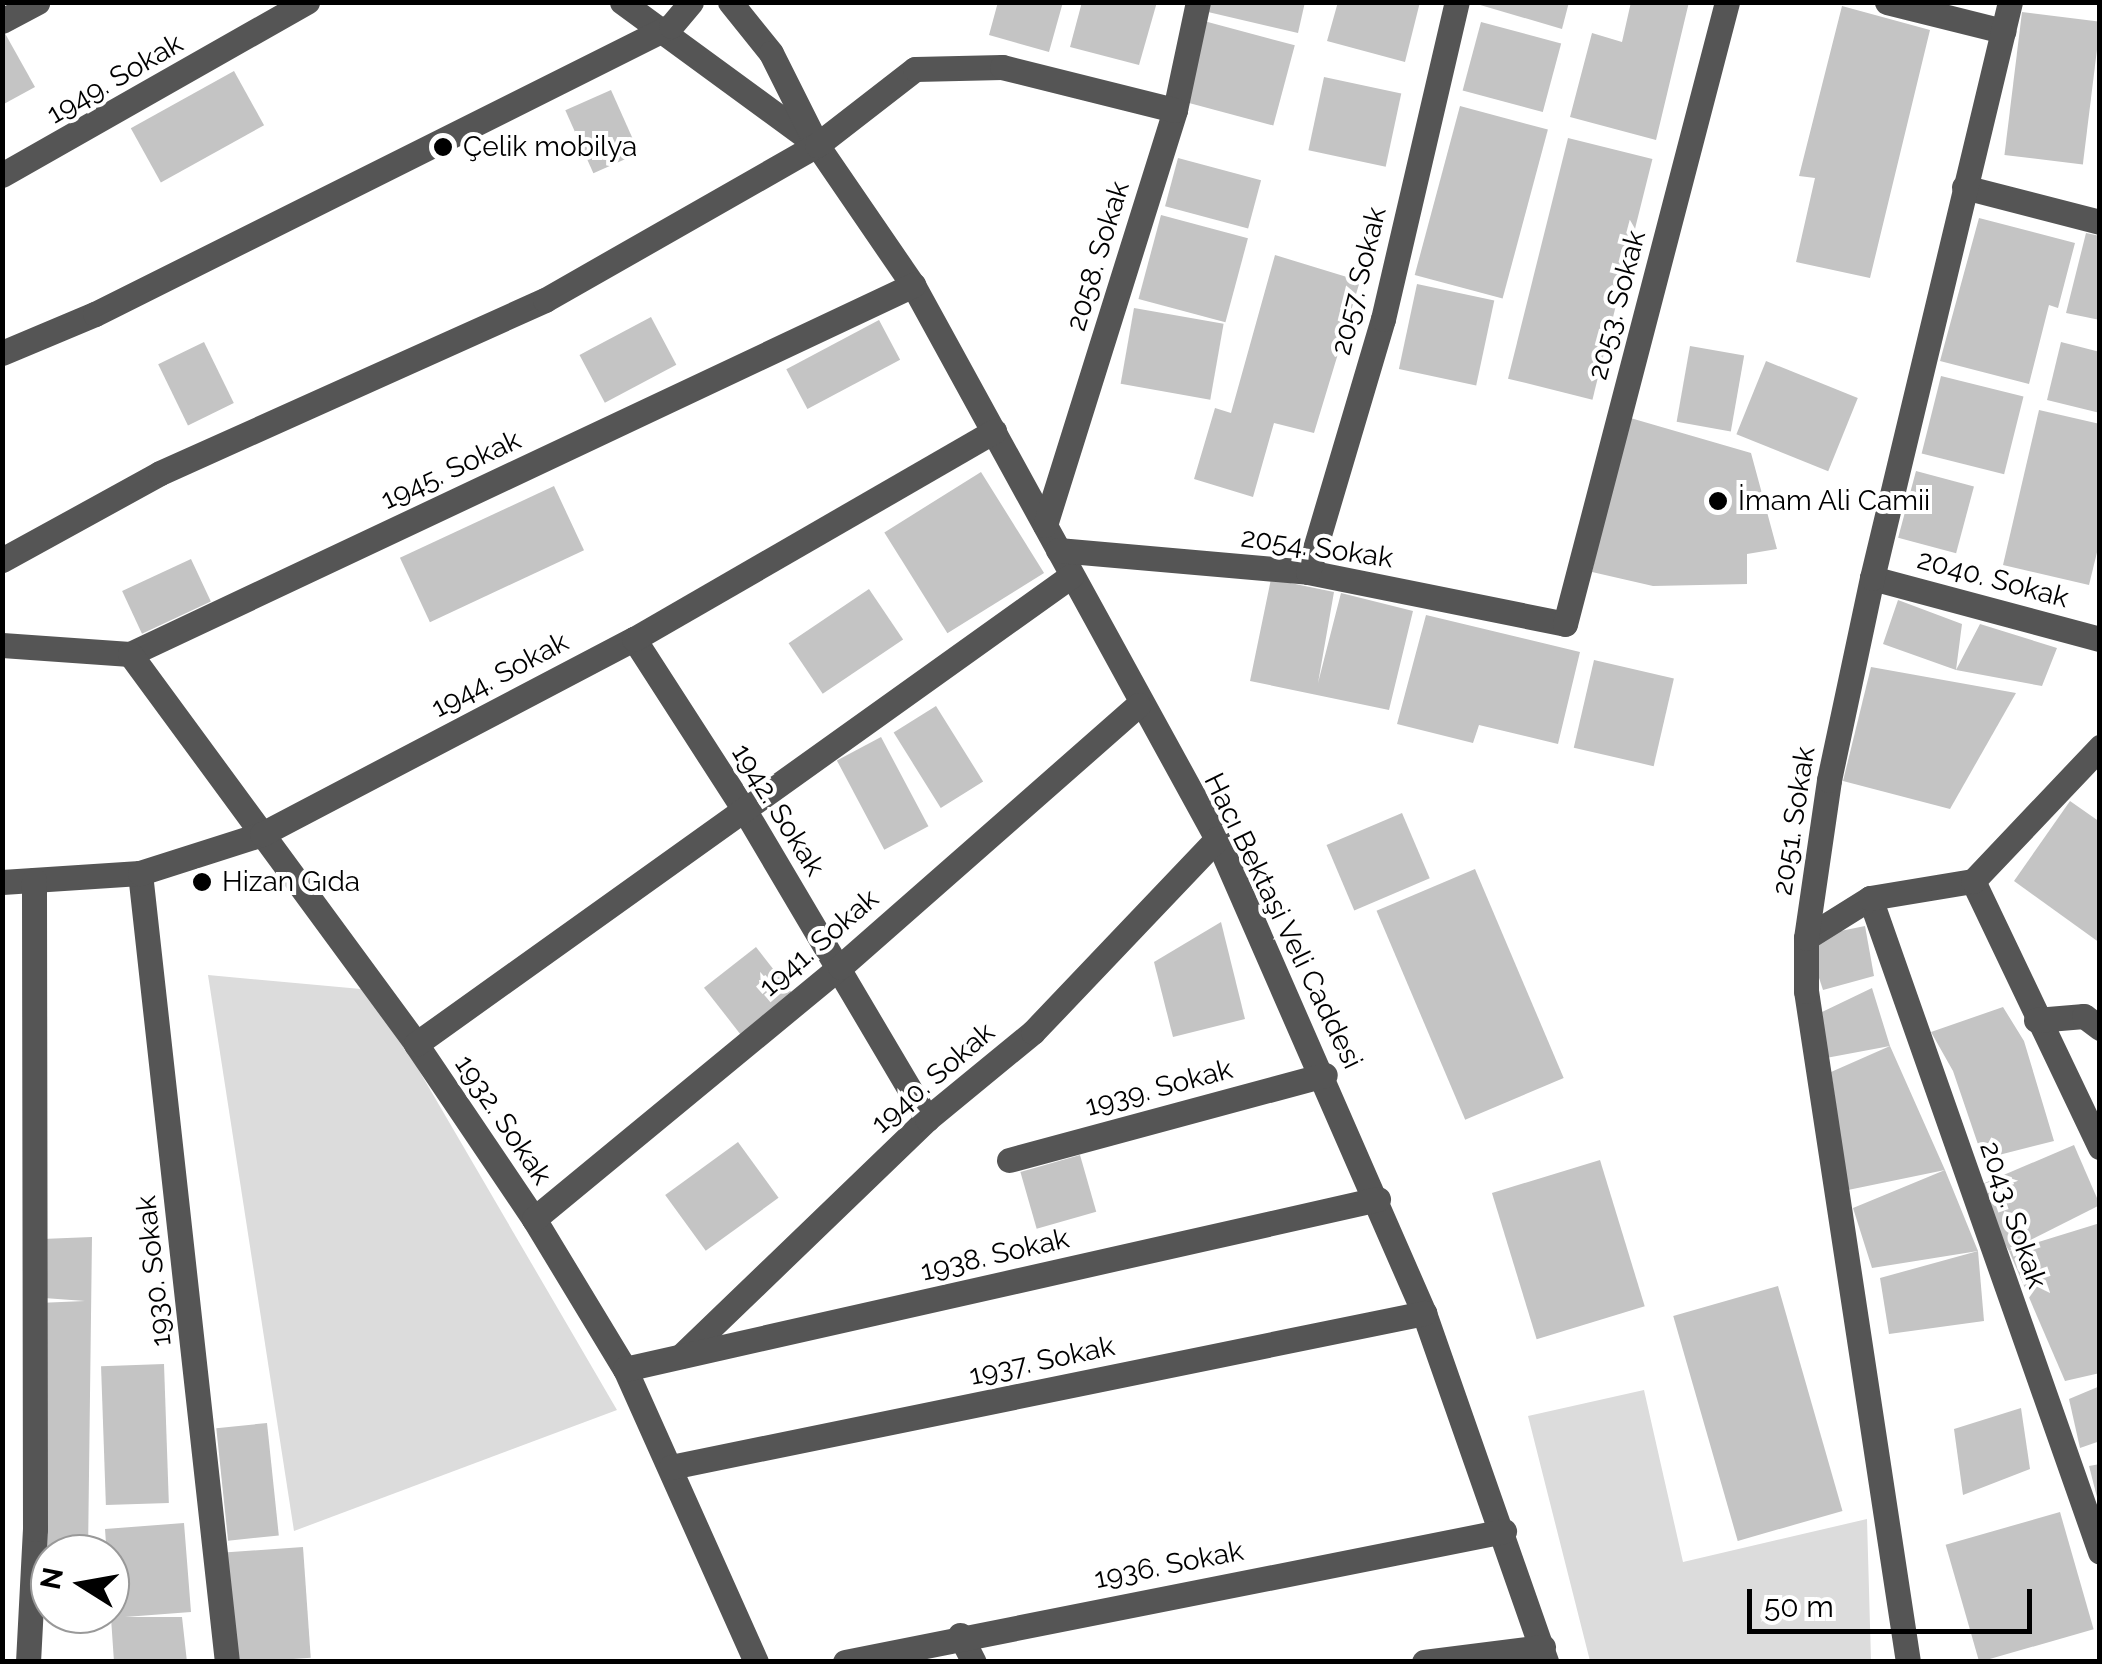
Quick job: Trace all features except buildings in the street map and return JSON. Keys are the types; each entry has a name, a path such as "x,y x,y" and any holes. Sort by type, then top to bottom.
{"street":[{"path":"2,21 37,2"},
{"name":"1949. Sokak","path":"2,175 307,2"},
{"name":"Hacı Bektaşi Veli Caddesi","path":"622,2 817,145"},
{"path":"2,353 113,305 671,26 691,2"},
{"name":"Hacı Bektaşi Veli Caddesi","path":"730,2 771,54 817,145 914,285 1138,705 1217,839 1325,1075 1424,1313 1504,1531 1544,1654"},
{"name":"2058. Sokak","path":"1045,525 1175,110 1198,2"},
{"name":"2057. Sokak","path":"1308,572 1383,318 1458,2"},
{"name":"2053. Sokak","path":"1565,624 1727,2"},
{"path":"1887,2 2003,31"},
{"name":"2051. Sokak","path":"1908,1662 1806,991 1806,938 1829,780 1872,578 2010,2"},
{"path":"2,560 160,472 545,300 817,145 915,69 1002,67 1175,110"},
{"path":"1964,187 2100,222"},
{"name":"1945. Sokak","path":"2,645 130,654 914,285"},
{"name":"1944. Sokak","path":"2,882 140,874 262,834 634,639 994,431"},
{"name":"2054. Sokak","path":"1058,550 1308,572 1565,624"},
{"path":"416,1044 1071,576"},
{"name":"2040. Sokak","path":"1872,578 2099,636"},
{"name":"1942. Sokak","path":"634,639 745,811 927,1119"},
{"name":"1932. Sokak","path":"130,654 416,1044 534,1219 625,1369 756,1662"},
{"name":"1941. Sokak","path":"534,1219 840,967 1138,705"},
{"path":"1806,938 1870,898 1974,881 2100,747"},
{"name":"1940. Sokak","path":"681,1356 927,1119 1033,1032 1217,839"},
{"name":"1930. Sokak","path":"140,874 227,1662"},
{"path":"28,1662 35,1530 34,880"},
{"path":"1974,881 2036,1020 2100,1147"},
{"name":"2043. Sokak","path":"1870,898 2100,1552"},
{"path":"2036,1020 2084,1016 2100,1028"},
{"name":"1939. Sokak","path":"1009,1160 1325,1075"},
{"name":"1938. Sokak","path":"625,1369 1378,1200"},
{"name":"1937. Sokak","path":"671,1468 1424,1313"},
{"name":"1936. Sokak","path":"845,1662 960,1635 1504,1531"},
{"path":"960,1635 974,1662"},
{"path":"1424,1662 1544,1654"}],"shaded area":[{"path":"208,975 372,990 617,1410 294,1531"},
{"path":"1644,1390 1683,1562 1867,1519 1871,1661 1590,1661 1528,1416"}],"place":[{"name":"Çelik mobilya","path":"443,147"},
{"name":"İmam Ali Camii","path":"1718,501"},
{"name":"Hizan Gıda","path":"202,882"}]}
